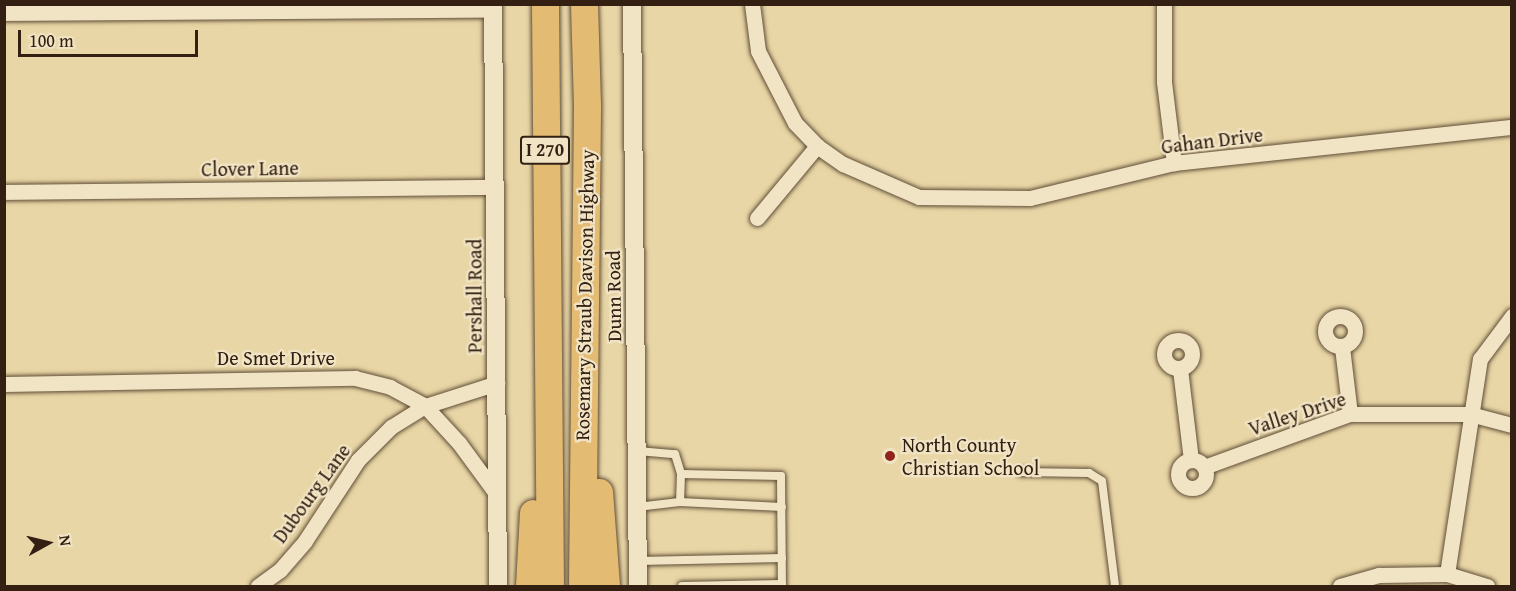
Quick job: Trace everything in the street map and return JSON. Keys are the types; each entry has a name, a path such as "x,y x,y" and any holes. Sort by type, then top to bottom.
{"highway":[{"name":"Rosemary Straub Davison Highway","path":"545,4 550,586"},
{"name":"Rosemary Straub Davison Highway","path":"582,586 587,105 584,4"},
{"path":"587,105 594,4"},
{"path":"529,586 546,296"},
{"path":"583,336 590,366 606,586"}],"street":[{"name":"Dunn Road","path":"632,4 638,586"},
{"path":"752,4 758,51 772,86 795,123 817,146 757,218"},
{"path":"1164,4 1164,82 1174,163"},
{"path":"4,13 494,7"},
{"name":"Pershall Road","path":"494,7 498,586"},
{"name":"Gahan Drive","path":"817,146 874,180 919,197 1030,198 1174,163 1512,127"},
{"name":"Clover Lane","path":"4,192 495,187"},
{"path":"1447,574 1480,359 1512,316"},
{"path":"1342,346 1350,414"},
{"path":"1179,369 1191,460"},
{"name":"De Smet Drive","path":"4,384 356,378 390,387 425,406 459,443 498,496"},
{"name":"Dubourg Lane","path":"258,586 280,570 305,541 358,460 391,427 425,406 497,382"},
{"name":"Valley Drive","path":"1204,467 1350,414 1470,414 1512,425"},
{"path":"1191,460 1204,467 1203,483 1188,488 1178,475 1181,465 1191,460"},
{"path":"1340,586 1379,575 1447,574 1487,586"}],"lane":[{"path":"637,451 675,454 681,474 680,502"},
{"path":"1021,472 1089,473 1102,481 1115,586"},
{"path":"681,474 781,476 782,507 782,585 682,586"},
{"path":"637,507 680,502 782,507"},
{"path":"638,561 782,558"}],"place":[{"name":"North County Christian School","path":"890,456"}]}
